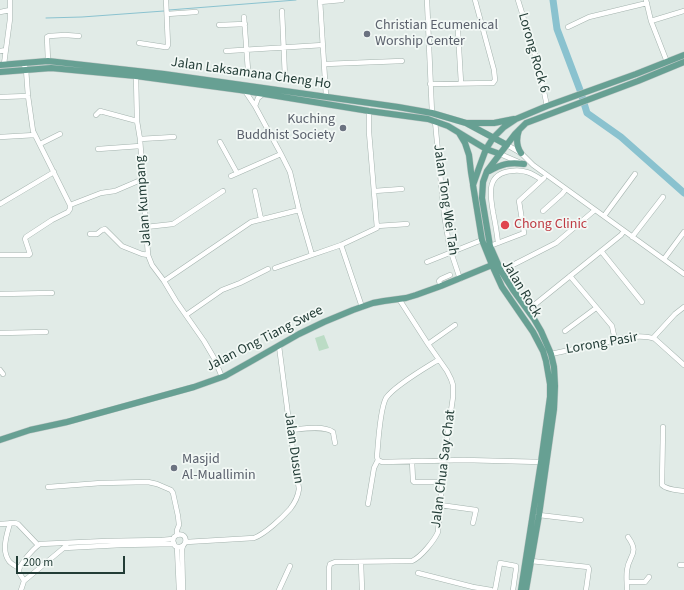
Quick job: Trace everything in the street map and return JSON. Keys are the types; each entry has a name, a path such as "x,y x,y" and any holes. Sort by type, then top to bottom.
{"main road":[{"name":"Jalan Rock","path":"521,590 541,462 550,397 550,384 543,351 533,332 502,287 482,240 474,185 479,168 486,149 493,138 516,118 684,54"},
{"name":"Jalan Laksamana Cheng Ho","path":"2,64 48,60 169,74 398,107 432,113 466,123 507,145"},
{"name":"Jalan Rock","path":"526,590 539,515 555,399 554,367 551,354 541,331 501,271 490,246 482,198 483,182 487,171 519,129 526,123 536,118 589,100 684,62"},
{"name":"Jalan Laksamana Cheng Ho","path":"0,72 50,68 136,76 428,119 448,126 486,149 500,154"},
{"path":"326,96 327,100 354,106 361,110"},
{"path":"466,123 494,123 516,118"},
{"path":"519,129 517,144 521,153"},
{"path":"459,132 469,155 470,172 474,185"},
{"path":"487,171 508,163 524,164"},
{"name":"Jalan Ong Tiang Swee","path":"0,440 194,387 222,377 303,332 362,306 410,297 492,265"}],"street":[{"path":"2,64 6,50 10,19 10,0"},
{"path":"139,43 167,47 166,0"},
{"path":"326,96 320,1 342,0"},
{"path":"427,0 432,113"},
{"path":"430,84 493,82 496,80 475,0"},
{"name":"Lorong Rock 6","path":"518,0 539,68 547,106"},
{"path":"568,27 589,18 647,2 651,21 666,62"},
{"path":"0,12 10,10"},
{"path":"167,11 196,12"},
{"path":"282,11 285,77"},
{"path":"651,21 684,11"},
{"path":"244,17 248,70"},
{"path":"220,25 244,24"},
{"path":"458,30 460,83"},
{"path":"48,60 47,37 65,35 79,36"},
{"path":"226,51 323,45"},
{"path":"0,51 6,50"},
{"path":"325,64 402,61"},
{"path":"0,255 30,254 25,239 26,237 52,220 68,212 70,209 70,205 32,126 26,70 23,63"},
{"name":"Jalan Kumpang","path":"136,76 137,121 140,139 148,255 152,264 176,301 204,341 214,358 222,377"},
{"path":"245,91 255,106 290,172 312,255"},
{"path":"255,106 258,98 264,94"},
{"path":"0,97 28,96"},
{"path":"96,115 100,111 137,121"},
{"path":"369,111 369,132 377,226"},
{"name":"Jalan Tong Wei Tah","path":"435,121 444,214 451,252 460,278"},
{"path":"40,144 60,134"},
{"path":"0,137 35,135"},
{"path":"140,139 174,137"},
{"path":"220,142 237,173"},
{"path":"507,145 521,153 532,165 684,274"},
{"path":"98,149 140,146"},
{"path":"231,176 281,154"},
{"path":"500,154 524,164 532,165"},
{"path":"498,243 491,196 492,183 497,176 506,171 518,170 535,175 542,180"},
{"path":"0,204 54,172"},
{"path":"604,216 635,174"},
{"path":"490,246 524,233 519,201 546,175"},
{"path":"70,205 101,193 115,191 143,179"},
{"path":"374,191 402,189"},
{"path":"146,227 173,224 223,190"},
{"path":"543,211 566,190"},
{"path":"255,191 261,220"},
{"path":"632,237 663,197"},
{"path":"164,281 248,224 299,210"},
{"path":"501,271 556,243 595,210"},
{"path":"275,268 341,245 377,228 377,226 406,224"},
{"path":"90,234 97,234 105,229 122,246 148,255"},
{"path":"528,310 624,231"},
{"path":"664,259 684,232"},
{"path":"427,262 482,240"},
{"path":"341,245 362,306"},
{"path":"601,251 642,302"},
{"path":"186,315 222,290 268,269"},
{"path":"441,286 439,281 450,275"},
{"path":"570,276 612,326 615,340"},
{"path":"0,294 52,293"},
{"name":"Jalan Chua Say Chat","path":"329,590 330,564 335,562 416,560 438,532 444,460 453,397 453,386 451,379 399,299"},
{"name":"Lorong Pasir","path":"653,338 675,314 684,307"},
{"path":"565,331 596,308"},
{"path":"428,344 455,325"},
{"path":"0,332 46,332"},
{"name":"Lorong Pasir","path":"551,354 635,336 653,338 684,365"},
{"name":"Jalan Dusun","path":"184,540 198,541 254,538 262,535 290,509 298,494 299,489 279,346"},
{"path":"368,504 374,468 378,460 377,457 381,416 386,399 395,389 438,360"},
{"path":"663,427 662,485 667,488 684,491"},
{"path":"290,430 317,428 329,430 333,432 335,443"},
{"path":"378,460 382,462 500,460 541,462"},
{"path":"412,461 414,482 443,482"},
{"path":"48,487 101,483 148,482 171,490 176,504 179,525 182,530 184,540 182,549 183,590"},
{"path":"440,505 476,510 473,524"},
{"path":"539,515 581,520"},
{"path":"10,523 6,539 6,554 10,562 19,568"},
{"path":"0,524 18,524 38,546"},
{"path":"64,548 107,543 173,539 177,534 179,525"},
{"path":"177,534 179,534 184,540"},
{"path":"627,590 627,569 634,547 633,543 628,537"},
{"path":"173,539 179,590"},
{"path":"24,581 19,572 19,568 40,544 107,543 180,547 184,540"},
{"path":"21,590 24,581 72,543"},
{"path":"531,561 588,567 586,590"},
{"path":"361,562 362,590"},
{"path":"495,590 500,563 516,566 513,590"},
{"path":"279,590 290,566"},
{"path":"418,573 473,589 491,590"},
{"path":"627,582 645,582 649,577"}],"green space":[{"path":"324,335 329,348 319,351 315,338"}],"waterway":[{"path":"169,10 296,0"},
{"path":"553,0 557,29 587,113 621,137 684,193"},
{"path":"46,18 164,11"}],"place":[{"name":"Christian Ecumenical Worship Center","path":"367,34"},
{"name":"Kuching Buddhist Society","path":"343,128"},
{"name":"Chong Clinic","path":"505,225"},
{"name":"Masjid Al-Muallimin","path":"174,468"}]}
